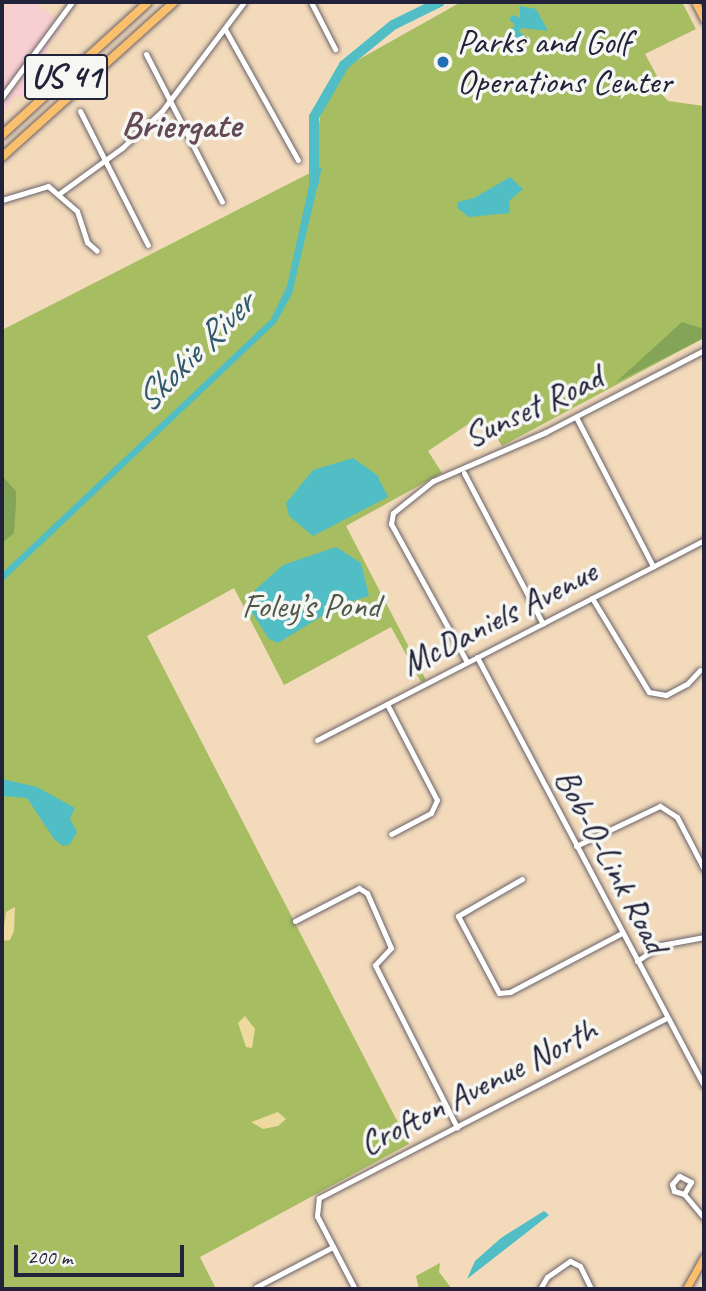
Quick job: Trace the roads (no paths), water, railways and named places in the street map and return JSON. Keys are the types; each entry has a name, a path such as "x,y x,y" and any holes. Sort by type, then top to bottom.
{"highway":[{"name":"US 41","path":"2,135 147,2"},
{"name":"US 41","path":"2,157 174,2"}],"main road":[{"path":"695,2 704,20"},
{"path":"686,1289 704,1257"}],"street":[{"path":"2,97 72,2"},
{"path":"60,193 106,161 170,101 244,2"},
{"path":"311,2 335,49"},
{"path":"225,29 298,160"},
{"path":"146,54 222,202"},
{"path":"80,111 148,245"},
{"path":"2,200 37,186 60,193 77,211 87,242 97,251"},
{"name":"Sunset Road","path":"467,663 390,517 407,498 433,481 576,417 704,350"},
{"path":"576,417 653,566"},
{"path":"464,472 542,624"},
{"name":"McDaniels Avenue","path":"317,740 704,540"},
{"path":"592,598 652,694 666,695 687,684 699,670"},
{"name":"Bob-O-Link Road","path":"477,657 704,1086"},
{"path":"387,704 437,800 430,813 391,834"},
{"path":"576,846 660,806 677,817 704,869"},
{"path":"522,879 458,916 499,993 510,992 622,933"},
{"path":"295,921 359,888 367,893 391,948 375,965 457,1127"},
{"path":"636,961 661,945 704,937"},
{"name":"Crofton Avenue North","path":"333,1247 317,1216 317,1203 324,1194 666,1018"},
{"path":"684,1194 704,1217"},
{"path":"256,1287 333,1247 355,1289"},
{"path":"540,1289 547,1277 570,1261 580,1266 591,1289"}],"water":[{"path":"520,6 536,9 548,31 522,28 519,31 528,39 519,48 505,36 515,25 509,19 513,15 520,18"},
{"path":"322,167 292,294 276,323 2,582 2,573 271,319 287,286 312,172"},
{"path":"510,177 523,189 509,201 510,213 469,217 457,208 458,202 474,198"},
{"path":"353,458 377,475 388,497 313,536 289,516 286,503 313,470"},
{"name":"Foley’s Pond","path":"336,547 361,563 369,596 340,605 278,643 269,639 249,608 255,590 283,565"},
{"path":"2,779 37,787 75,808 70,819 77,832 70,844 63,846 54,839 27,798 2,796"},
{"path":"544,1211 549,1215 467,1279 475,1261 501,1238"}],"waterway":[{"name":"Skokie River","path":"314,182 314,117 344,65 393,25 440,2"}],"place":[{"name":"Parks and Golf Operations Center","path":"443,62"}],"district":[{"name":"Briergate","path":"181,125"}]}
